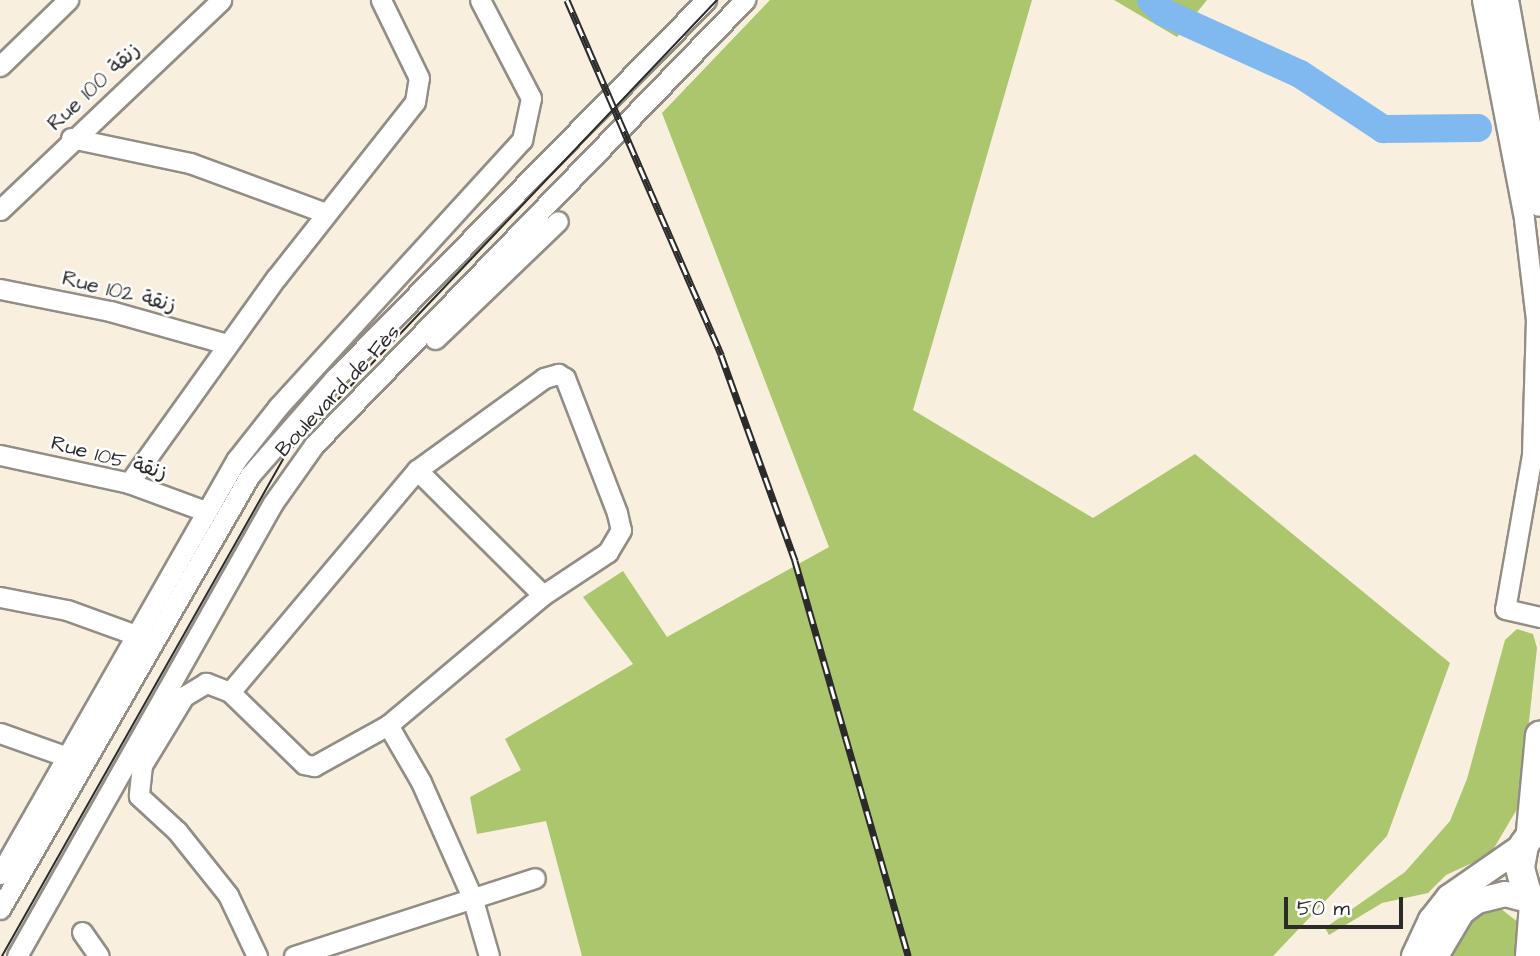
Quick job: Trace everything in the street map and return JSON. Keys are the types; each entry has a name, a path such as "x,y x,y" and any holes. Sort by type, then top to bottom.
{"highway":[{"path":"1504,0 1540,202"},
{"path":"1520,0 1540,111"},
{"path":"1530,956 1536,905 1521,880 1532,833 1540,735"}],"main road":[{"path":"1414,956 1448,897 1532,833"},
{"path":"1436,956 1462,912 1477,901 1505,894 1536,905"}],"street":[{"name":"Rue 100 زنقة","path":"0,210 71,138 221,0"},
{"path":"129,483 227,344 326,213 415,102 421,89 381,0"},
{"path":"0,874 75,760 133,634 205,511 278,407 522,140 531,98 480,0"},
{"name":"Boulevard de Fès","path":"0,909 75,760 250,475 334,379 706,0"},
{"name":"Boulevard de Fès","path":"17,956 273,503 314,445 745,0"},
{"path":"1482,0 1524,219 1536,319 1532,455 1505,609 1540,617"},
{"path":"0,66 63,2"},
{"path":"71,138 190,163 326,213"},
{"path":"314,445 391,381 558,221"},
{"name":"Rue 102 زنقة","path":"0,289 110,311 227,344"},
{"path":"230,692 417,470 544,378 558,374 565,378 621,530 608,552 543,595 387,724 323,762 304,764 230,692 206,683 184,696 142,765 139,796 177,831 228,895 257,956"},
{"name":"Rue 105 زنقة","path":"0,455 129,483 205,511"},
{"path":"417,470 543,595"},
{"path":"0,597 67,611 133,634"},
{"path":"387,724 421,782 472,897 489,956"},
{"path":"0,733 75,760"},
{"path":"294,956 535,878"},
{"path":"82,932 99,956"}],"green space":[{"path":"770,0 1032,0 913,410 1093,518 1195,454 1450,663 1387,836 1273,956 582,956 546,821 477,834 470,797 521,770 505,739 633,664 583,597 623,571 667,637 829,547 662,113"},
{"path":"1114,0 1207,0 1177,37"},
{"path":"1517,629 1533,634 1537,648 1520,804 1494,848 1483,858 1446,875 1428,893 1382,903 1329,935 1325,928 1405,872 1450,821 1467,779 1505,640"},
{"path":"1500,908 1519,923 1523,956 1452,956 1473,918"}],"waterway":[{"path":"1151,0 1165,13 1300,74 1383,129 1478,128"}],"tram line":[{"path":"2,956 286,454 717,0"}],"railway":[{"path":"567,0 721,355 795,561 908,956"}]}
